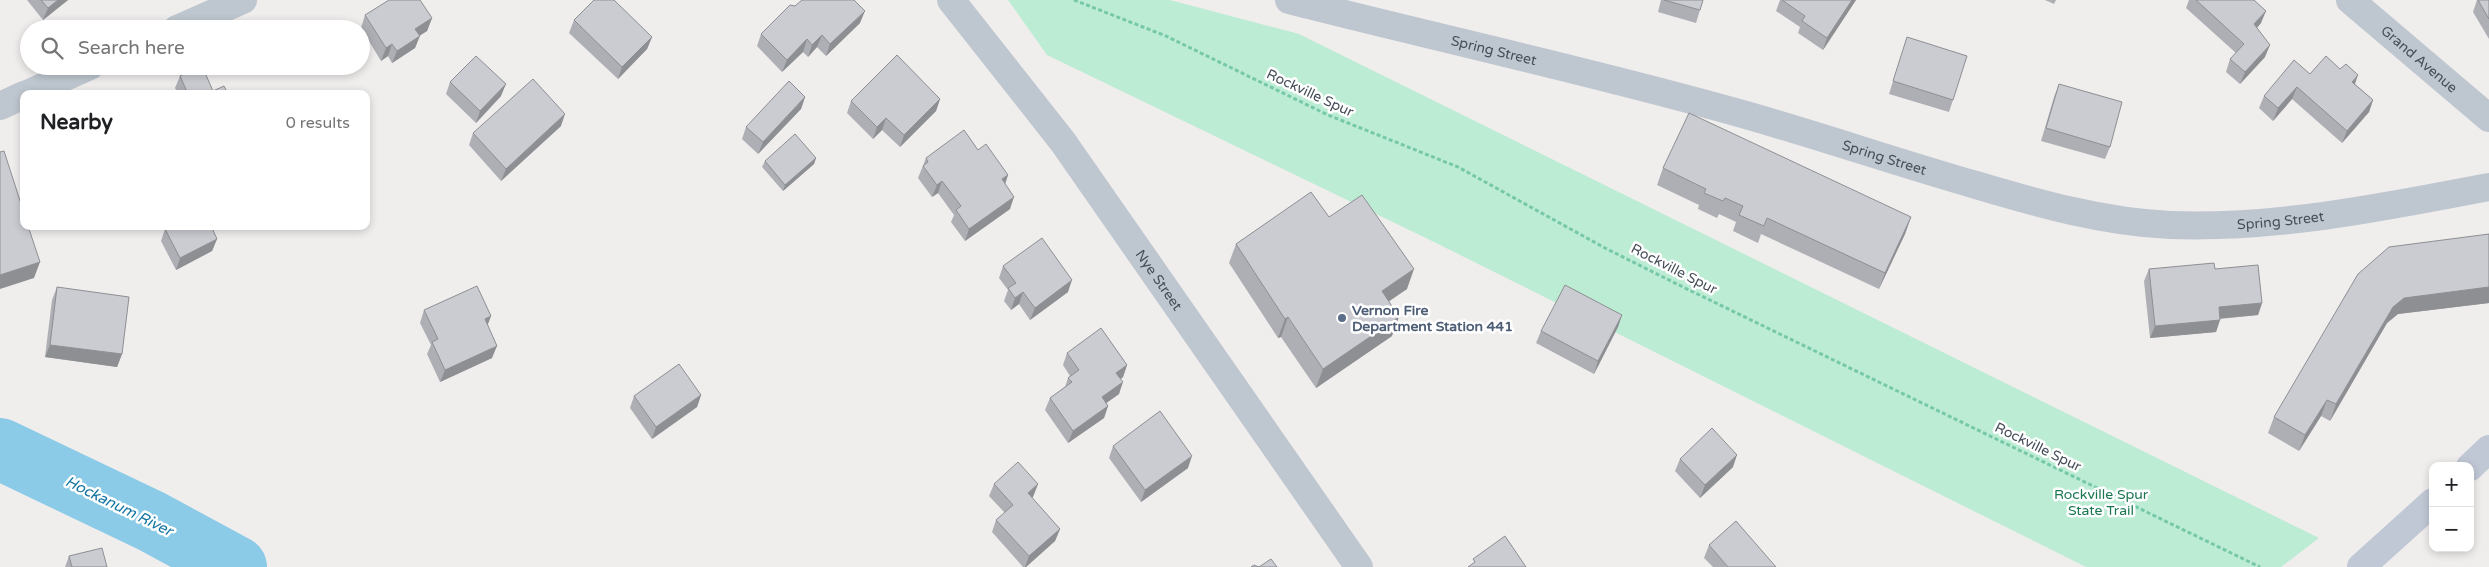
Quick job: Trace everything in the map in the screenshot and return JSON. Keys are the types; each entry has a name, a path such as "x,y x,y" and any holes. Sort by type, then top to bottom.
{"main road":[{"path":"2474,463 2489,449"},
{"path":"2360,567 2429,506"}],"street":[{"path":"198,20 244,0"},
{"name":"Nye Street","path":"951,0 1063,142 1359,567"},
{"name":"Spring Street","path":"1289,0 1674,95 2011,196 2102,218 2170,225 2254,222 2361,209 2489,187"},
{"name":"Grand Avenue","path":"2350,0 2489,118"},
{"path":"36,90 70,75"},
{"path":"0,106 20,97"}],"path":[{"name":"Rockville Spur","path":"1074,0 1166,36 1328,114 1458,167 1605,248 1683,287 2260,567"}],"green space":[{"name":"Rockville Spur State Trail","path":"1008,0 1170,0 1299,34 2319,538 2281,567 2086,567 1430,240 1047,55"}],"building":[{"path":"41,0 58,0 48,8"},
{"path":"389,0 420,0 432,18 415,29 420,36 397,51 392,44 386,48 370,20 365,15"},
{"path":"594,0 614,0 652,37 622,67 574,20"},
{"path":"802,0 854,0 865,11 830,44 822,35 812,45 807,39 787,60 761,34 790,5 795,6"},
{"path":"1664,0 1703,0 1700,10"},
{"path":"1782,0 1852,0 1827,38 1802,21 1805,16"},
{"path":"2196,0 2254,0 2266,11 2254,24 2270,45 2245,72 2230,59 2244,44"},
{"path":"2478,0 2489,0 2489,19"},
{"path":"1907,37 1967,56 1953,100 1893,81"},
{"path":"897,55 940,99 904,135 886,118 877,127 851,101"},
{"path":"476,56 506,84 480,111 450,82"},
{"path":"2326,56 2340,69 2346,64 2358,75 2352,82 2373,100 2347,131 2297,87 2278,108 2264,96 2294,60 2310,74"},
{"path":"206,75 213,90 186,90 180,76"},
{"path":"533,79 565,114 506,169 473,133"},
{"path":"789,81 805,97 763,142 746,127"},
{"path":"2059,84 2122,102 2110,147 2046,128"},
{"path":"224,86 226,90 215,90"},
{"path":"1689,113 1911,217 1885,273 1767,218 1764,226 1739,215 1743,206 1725,198 1723,201 1704,193 1706,189 1663,168"},
{"path":"964,130 978,150 986,144 1008,175 1002,179 1014,197 969,229 956,210 961,206 942,181 937,185 923,166 928,162 926,158"},
{"path":"795,134 816,158 785,185 765,161"},
{"path":"4,151 20,201 20,230 29,230 40,262 0,275 0,152"},
{"path":"1311,192 1329,217 1362,195 1414,269 1382,291 1399,317 1323,369 1288,317 1285,319 1236,244"},
{"path":"166,230 213,230 217,239 180,258"},
{"path":"2489,234 2489,287 2404,298 2393,307 2336,404 2327,400 2305,435 2274,417 2358,274 2389,247"},
{"path":"1042,238 1072,280 1035,308 1023,292 1015,298 1008,288 1016,283 1003,266"},
{"path":"2214,263 2215,269 2258,265 2262,303 2219,307 2220,320 2155,326 2149,269"},
{"path":"1565,285 1622,315 1598,361 1541,331"},
{"path":"477,286 491,316 485,319 497,346 445,370 432,342 438,339 424,310"},
{"path":"57,287 129,297 122,354 50,345"},
{"path":"1101,328 1127,365 1116,373 1123,382 1102,397 1108,406 1073,431 1050,398 1072,382 1068,378 1079,370 1067,353"},
{"path":"679,364 701,395 656,427 634,396"},
{"path":"1160,411 1192,456 1145,490 1113,446"},
{"path":"1712,428 1737,455 1705,485 1680,459"},
{"path":"1018,462 1038,484 1028,493 1060,529 1029,556 996,520 1013,505 994,484"},
{"path":"1736,521 1776,567 1728,567 1709,545"},
{"path":"1505,536 1526,567 1468,567 1475,562 1473,559"},
{"path":"102,548 107,567 72,567 69,556"},
{"path":"1271,559 1277,567 1259,567"}],"waterway":[{"name":"Hockanum River","path":"0,449 151,521 236,567"}],"place":[{"name":"Vernon Fire Department Station 441","path":"1342,318"}]}
